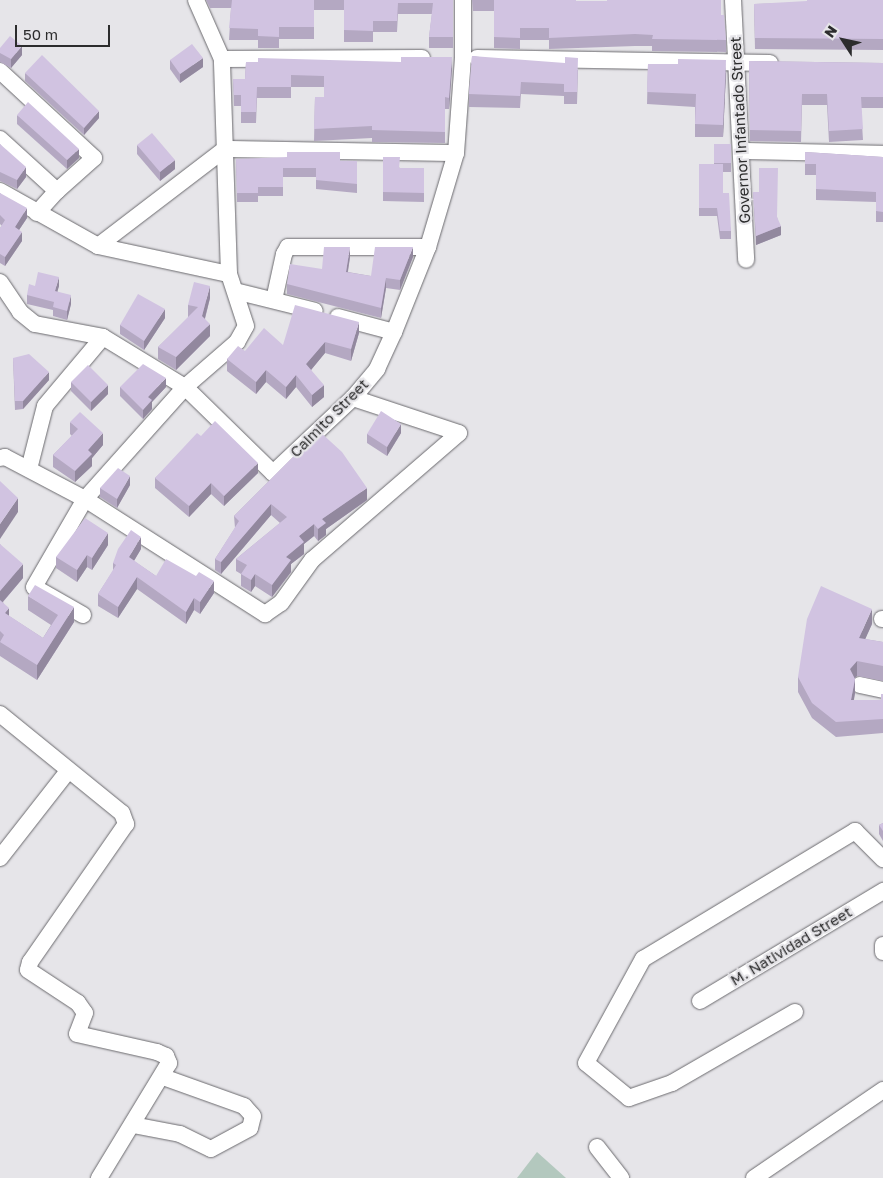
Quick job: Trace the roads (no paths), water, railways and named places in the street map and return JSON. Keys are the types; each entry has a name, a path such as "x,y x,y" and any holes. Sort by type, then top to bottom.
{"street":[{"path":"84,615 34,587 85,498 186,387 237,342 246,326 229,274 222,59 196,0"},
{"name":"Caimito Street","path":"0,282 20,312 35,324 103,337 186,387 273,473 353,398 377,369 394,332 428,247 456,153 464,58 464,0"},
{"name":"Governor Infantado Street","path":"733,0 738,62 746,260"},
{"path":"222,59 464,58 786,63"},
{"path":"0,71 94,158 57,191 37,214"},
{"path":"0,139 57,191"},
{"path":"98,246 225,149 456,153"},
{"path":"742,151 883,154"},
{"path":"0,191 37,214 98,246 229,274"},
{"path":"274,300 288,247 428,247"},
{"path":"235,292 274,300 394,332"},
{"path":"29,469 45,406 103,337"},
{"path":"2,455 85,498 265,614 281,603 312,560 459,433 353,398"},
{"path":"860,685 883,690"},
{"path":"0,714 122,813 126,824 30,962 28,970 78,1003 85,1013 77,1034 166,1056 169,1063 163,1077 99,1178"},
{"path":"0,858 68,771"},
{"path":"795,1012 672,1082 629,1098 586,1063 642,959 855,831 883,859"},
{"name":"M. Natividad Street","path":"700,1001 883,890"},
{"path":"883,945 883,952"},
{"path":"133,1125 180,1134 211,1149 250,1128 253,1116 244,1106 163,1077"},
{"path":"754,1178 883,1090"},
{"path":"597,1147 621,1178"}]}
